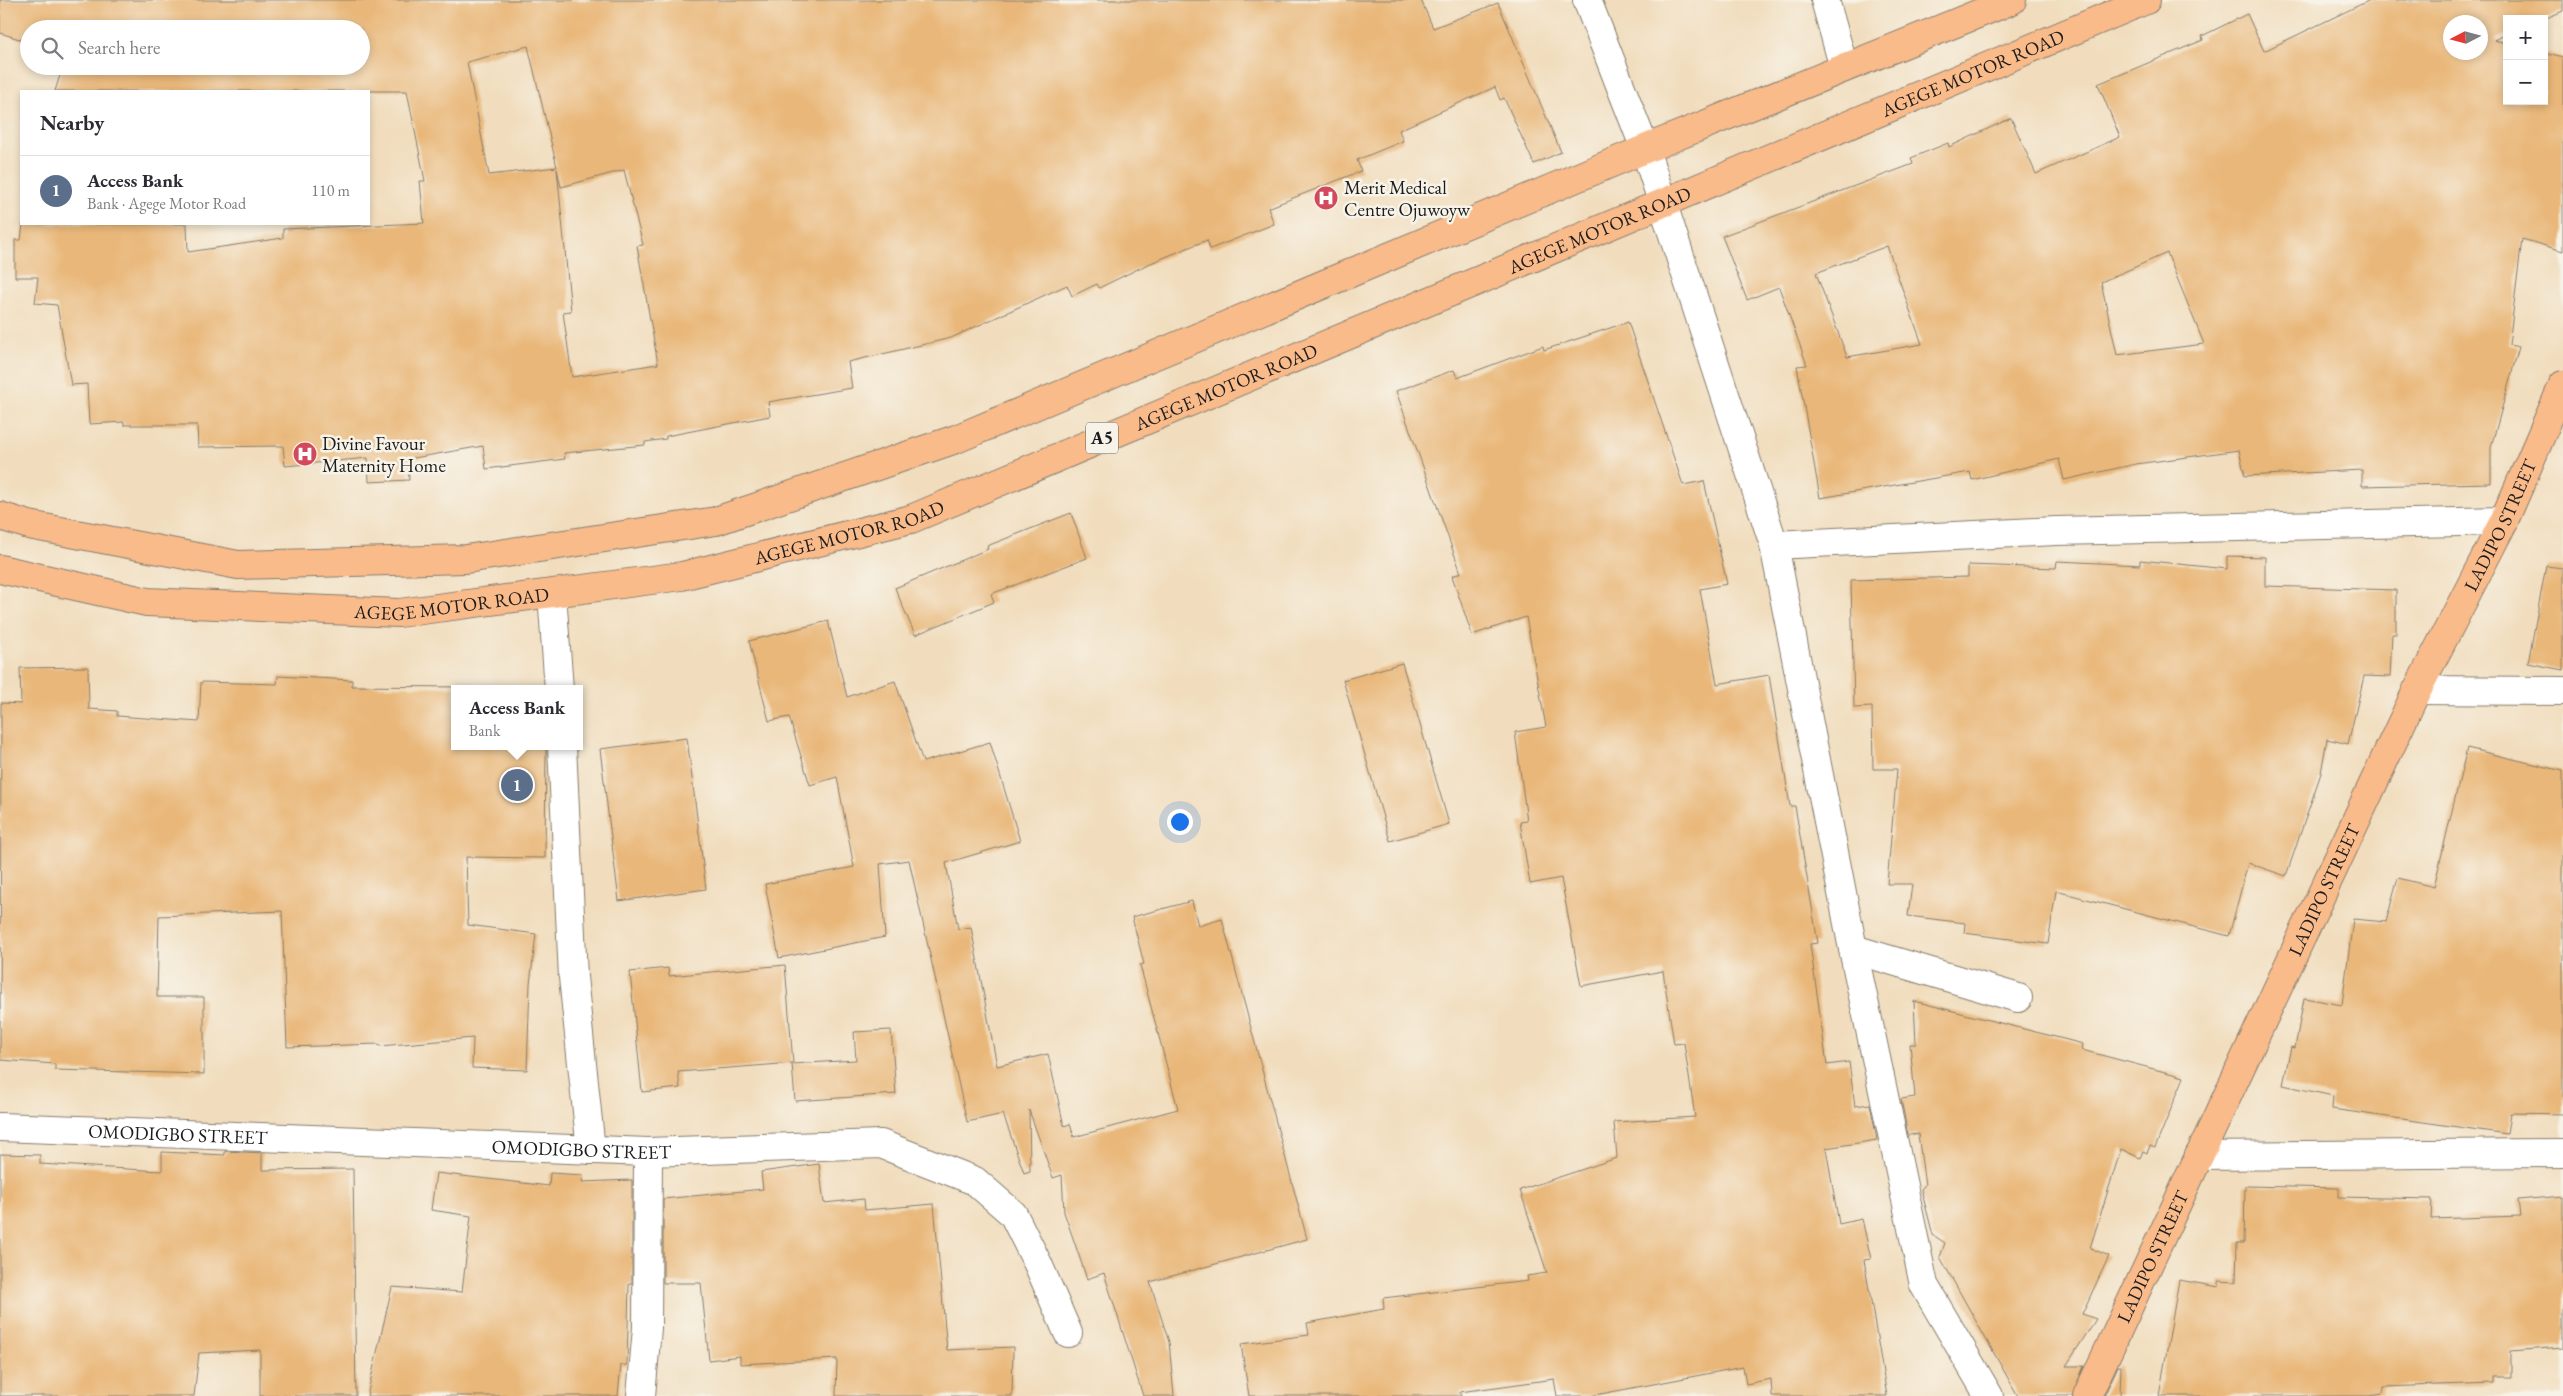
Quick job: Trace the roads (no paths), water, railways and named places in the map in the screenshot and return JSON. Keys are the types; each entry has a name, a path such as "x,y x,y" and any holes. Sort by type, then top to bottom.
{"main road":[{"path":"0,516 29,525 238,564 466,559 716,520 956,439 1645,149 2012,0"},
{"name":"AGEGE MOTOR ROAD","path":"0,569 147,602 399,613 682,576 911,519 2146,0"},
{"name":"LADIPO STREET","path":"2087,1396 2417,690 2504,520 2563,385"}],"street":[{"path":"1587,0 1645,149 1774,544 1853,949 1924,1285 1989,1396"},
{"path":"1824,0 1844,68"},
{"path":"1774,544 2056,531 2504,520"},
{"path":"552,594 558,685"},
{"path":"2417,690 2563,691"},
{"path":"562,750 573,977 591,1150"},
{"path":"1853,949 2018,998"},
{"name":"OMODIGBO STREET","path":"0,1127 648,1152 881,1144 976,1181 1013,1214 1038,1264 1068,1333"},
{"path":"641,1396 647,1328 648,1152"},
{"path":"2199,1156 2563,1152"}],"place":[{"name":"Merit Medical Centre Ojuwoyw","path":"1326,198"},
{"name":"Divine Favour Maternity Home","path":"305,454"},
{"name":"Access Bank","path":"517,785"}]}
